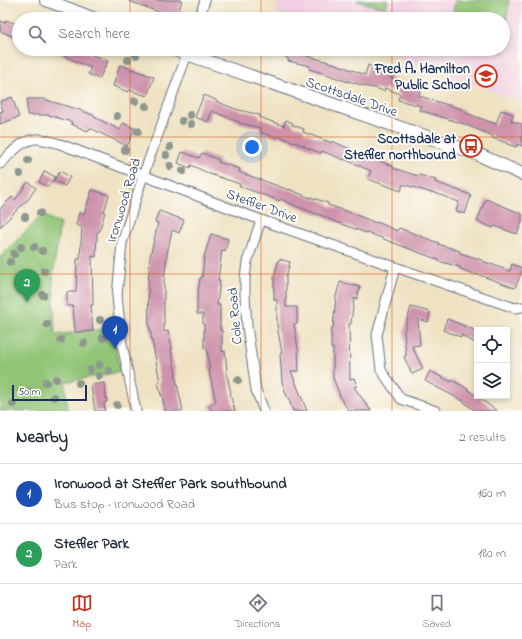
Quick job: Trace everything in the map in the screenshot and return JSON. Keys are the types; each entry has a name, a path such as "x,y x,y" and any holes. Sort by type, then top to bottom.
{"street":[{"path":"46,0 76,12"},
{"path":"201,12 205,0"},
{"name":"Ironwood Road","path":"136,411 122,344 117,296 122,243 187,56"},
{"name":"Scottsdale Drive","path":"199,56 477,154 522,174"},
{"name":"Steffler Drive","path":"0,164 19,146 27,141 38,139 60,144 261,220 515,308 522,307"},
{"name":"Cole Road","path":"261,220 247,262 244,295 256,390 264,411"},
{"path":"395,267 377,335 381,370 401,399 436,411"}],"shaded area":[{"name":"Fred A. Hamilton Public School","path":"278,0 522,0 522,102 395,56 510,56 510,12 275,12"}],"green space":[{"path":"357,0 388,0 386,8"},
{"path":"455,0 509,0 508,12 453,12"},
{"path":"42,215 60,223 53,276 55,335 112,328 120,372 65,382 68,411 0,411 0,257"}],"building":[{"path":"182,0 178,12 159,12 129,1"},
{"path":"6,20 12,22 12,36 0,31 0,21 5,23"},
{"path":"64,56 97,56 108,61 99,79 88,74 91,68"},
{"path":"283,56 307,56 336,64 365,75 368,65 380,69 381,67 392,71 390,78 409,85 410,82 422,85 419,96 464,110 463,112 496,124 501,110 513,114 511,121 522,124 522,146 517,144 516,147 507,144 492,138 493,136 464,124 419,110 421,106 398,100 400,94 385,88 384,91 348,82 309,69 310,66 288,61 288,58"},
{"path":"120,65 154,77 147,96 129,90 128,92 113,86"},
{"path":"204,95 235,109 260,115 259,117 284,126 286,120 293,123 292,125 304,129 303,132 332,143 332,141 375,160 393,166 393,168 436,180 435,182 471,195 465,214 456,211 459,202 432,192 403,184 401,191 368,179 371,171 322,151 321,153 278,136 277,138 260,132 261,128 239,123 212,111 208,122 195,117"},
{"path":"12,97 19,117 0,124 0,112 3,111 0,102"},
{"path":"27,99 43,99 80,110 95,116 94,117 120,130 123,123 135,129 127,146 90,128 88,131 71,124 72,122 49,115 27,115"},
{"path":"182,152 199,158 202,153 219,160 218,162 240,169 239,172 328,203 328,205 376,223 377,222 397,231 399,228 439,243 438,244 460,251 460,253 510,271 512,264 522,268 522,271 515,288 477,275 460,269 460,267 438,261 439,260 367,232 366,233 328,219 280,199 280,201 239,186 240,184 210,174 191,165 190,168 178,163"},
{"path":"45,171 55,177 48,187 39,182"},
{"path":"60,171 70,177 65,186 54,180"},
{"path":"28,182 36,188 27,201 0,227 0,209 12,197 15,200"},
{"path":"92,190 109,195 99,232 97,232 96,257 92,256 93,305 91,305 93,331 75,332 73,306 67,306 67,292 76,292 77,259 80,259 82,227 76,225 79,213 84,214"},
{"path":"486,199 522,214 522,221 517,234 494,226 493,228 477,221"},
{"path":"159,211 184,220 179,233 172,230 167,254 164,281 164,332 168,331 183,411 165,411 158,382 160,382 149,325 148,284 150,257 158,223 155,222"},
{"path":"211,234 228,239 225,251 222,250 218,280 220,280 217,305 220,305 222,352 225,351 226,371 235,411 212,411 209,405 216,402 210,376 207,348 204,348 203,314 197,314 197,300 200,278 202,278 204,257"},
{"path":"279,259 290,262 286,277 286,307 297,307 297,324 294,324 298,349 299,371 291,371 307,411 293,411 282,382 280,354 282,353 277,325 277,300 274,300 274,277"},
{"path":"340,282 360,287 357,299 354,298 351,324 349,324 350,379 354,378 357,386 354,387 371,411 349,411 342,401 333,378 331,328 333,328 336,296"},
{"path":"411,307 430,312 428,322 418,319 420,345 412,346 423,369 412,374 404,357 406,356 404,331"},
{"path":"447,319 474,330 474,342 461,335 461,337 443,330"},
{"path":"430,371 451,382 452,380 474,394 474,399 481,399 497,411 475,411 465,402 425,381"},
{"path":"104,383 107,402 104,403 105,411 95,411 91,385"}],"place":[{"name":"Fred A. Hamilton Public School","path":"486,76"},
{"name":"Scottsdale at Steffler northbound","path":"471,146"},
{"name":"Steffler Park","path":"27,302"},
{"name":"Ironwood at Steffler Park southbound","path":"115,349"}]}
